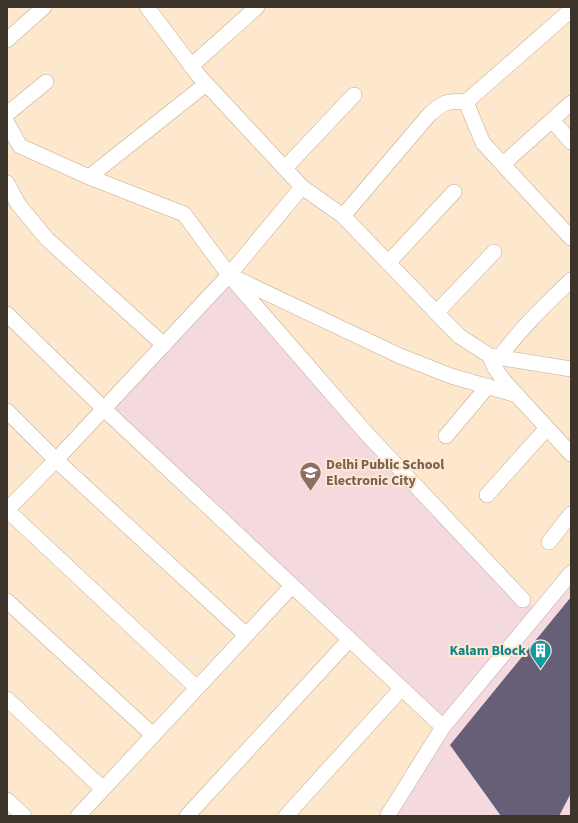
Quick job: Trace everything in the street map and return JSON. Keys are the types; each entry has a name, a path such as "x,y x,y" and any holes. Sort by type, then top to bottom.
{"street":[{"path":"7,40 44,7"},
{"path":"147,7 206,84 302,187 343,216 459,336 494,357 571,369"},
{"path":"191,66 257,7"},
{"path":"343,216 436,108 444,103 454,101 466,102 571,10"},
{"path":"7,114 46,82"},
{"path":"89,177 206,84"},
{"path":"285,168 354,95"},
{"path":"466,102 483,143 571,238"},
{"path":"503,164 571,103"},
{"path":"552,120 571,142"},
{"path":"7,123 20,146 89,177 184,214 229,275 366,433 523,600"},
{"path":"7,183 18,204 47,239 164,344"},
{"path":"197,688 7,510 56,460 229,275 302,187"},
{"path":"388,263 454,192"},
{"path":"436,312 494,252"},
{"path":"229,275 400,356 451,376 517,395"},
{"path":"494,357 571,280"},
{"path":"7,314 104,409 442,727"},
{"path":"494,357 495,368 504,381 571,454"},
{"path":"446,436 488,386"},
{"path":"7,411 56,460 246,635"},
{"path":"487,495 547,428"},
{"path":"549,542 571,514"},
{"path":"388,816 442,727 571,573"},
{"path":"78,816 292,586"},
{"path":"7,601 153,735"},
{"path":"187,816 349,640"},
{"path":"286,816 401,689"},
{"path":"7,699 103,788"},
{"path":"7,800 24,816"}],"shaded area":[{"name":"Delhi Public School Electronic City","path":"229,275 537,611 571,580 571,816 390,816 442,727 104,409"}],"building":[{"name":"Kalam Block","path":"571,597 571,793 559,816 501,816 450,745"}],"place":[{"name":"Delhi Public School Electronic City","path":"311,492"},
{"name":"Kalam Block","path":"541,670"}]}
